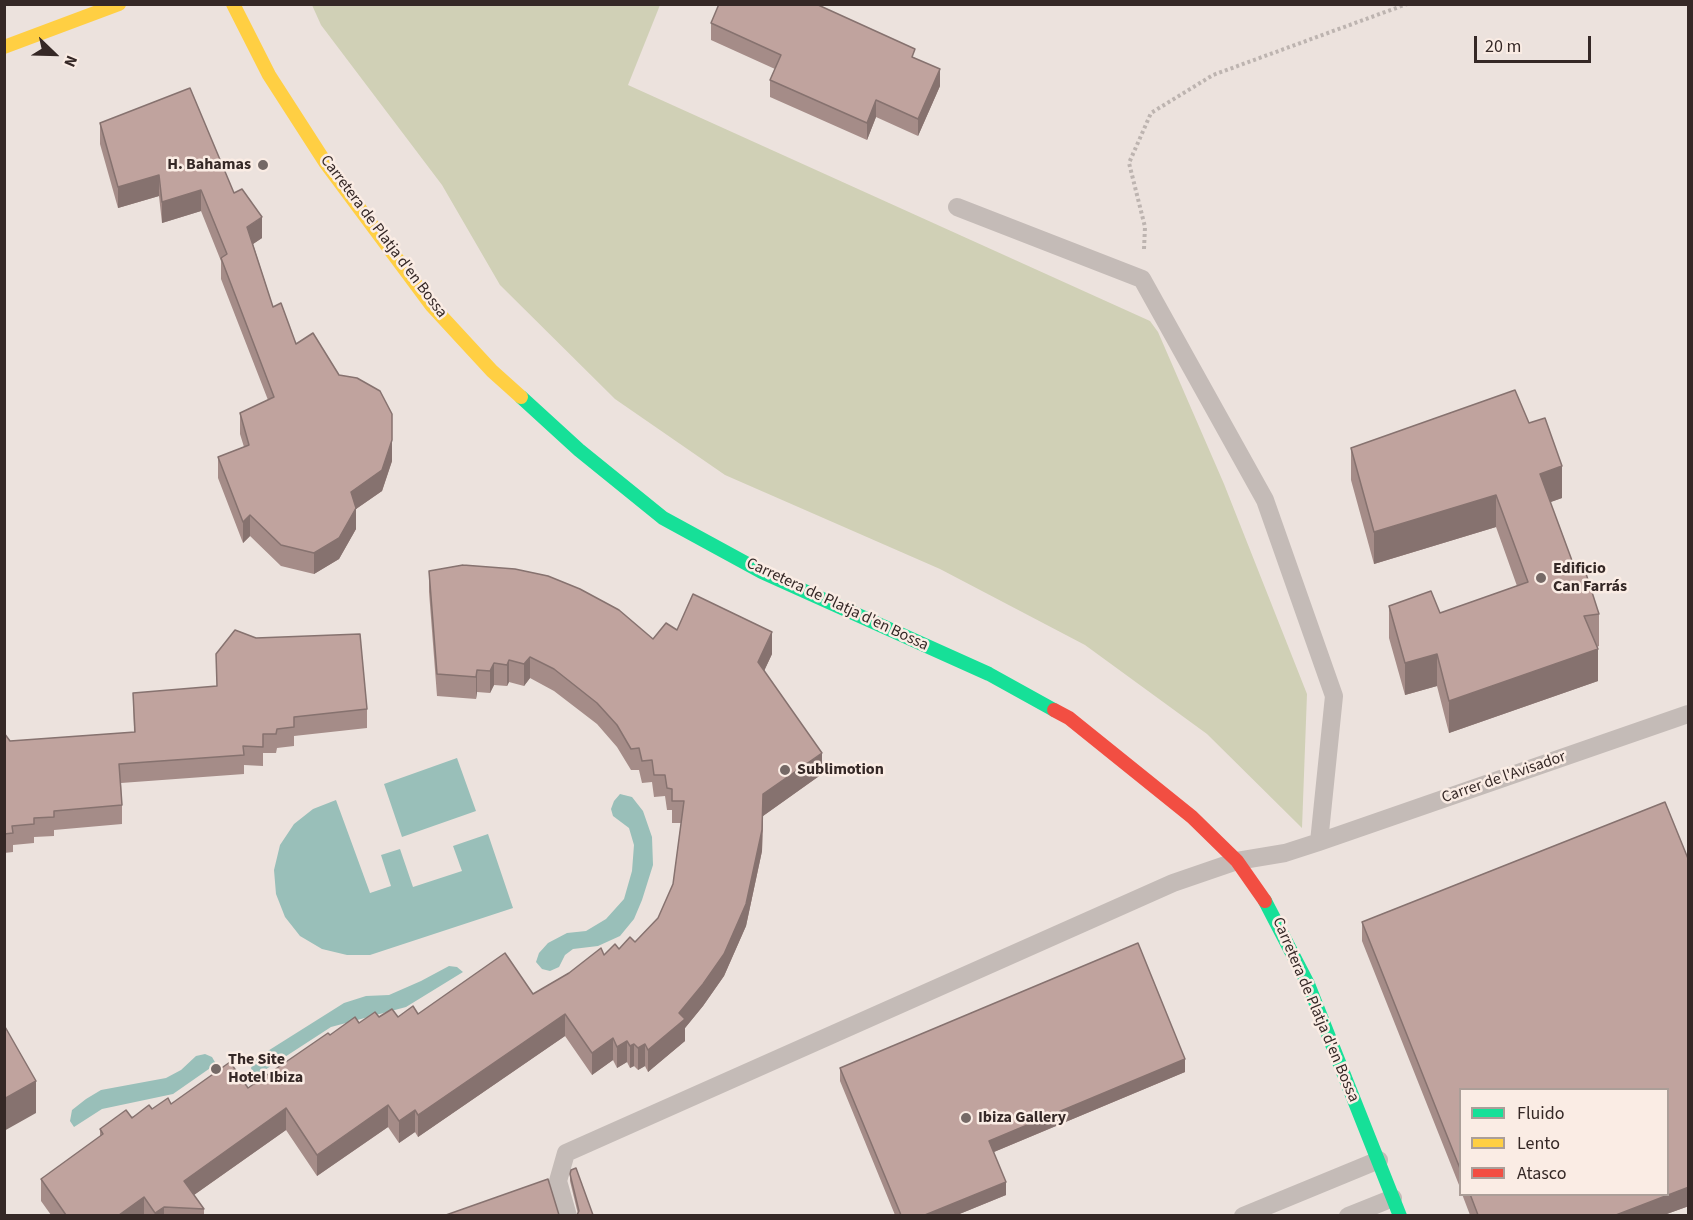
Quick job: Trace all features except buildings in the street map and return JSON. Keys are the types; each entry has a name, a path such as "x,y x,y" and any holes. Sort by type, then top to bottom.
{"street":[{"path":"4,47 118,4"},
{"name":"Carretera de Platja d'en Bossa","path":"233,4 269,75 325,162 432,306 492,371 579,450 663,518 762,572 989,674 1069,718 1192,818 1237,861 1270,907 1308,984 1400,1215"}],"lane":[{"path":"957,207 1142,279 1265,500 1334,696 1319,842"},
{"name":"Carrer de l'Avisador","path":"568,1215 558,1180 566,1153 1173,883 1237,861 1285,853 1319,842 1689,714"},
{"path":"1243,1215 1379,1160"},
{"path":"1348,1215 1394,1198"}],"path":[{"path":"1142,279 1145,227 1129,163 1151,113 1213,75 1407,4"}],"green space":[{"path":"312,5 660,5 628,85 1150,321 1158,332 1224,484 1307,694 1302,828 1207,734 1085,645 940,569 725,475 615,399 500,285 442,185 321,25"}],"water":[{"path":"457,758 476,811 402,837 384,784"},
{"path":"620,794 632,797 643,811 652,837 653,865 634,919 620,936 598,946 573,949 565,955 559,967 550,971 542,969 536,962 539,953 548,943 567,933 586,931 606,919 624,899 632,871 634,845 629,828 613,816 611,809"},
{"path":"336,800 370,893 391,886 381,855 400,849 413,887 462,871 453,846 488,834 513,908 370,955 347,955 322,949 300,936 285,917 276,894 274,870 280,845 294,824 313,809"},
{"path":"449,966 457,967 463,972 406,1007 331,1027 254,1077 251,1068 255,1059 344,1003 366,996 389,995"},
{"path":"205,1054 212,1057 216,1064 173,1094 102,1109 74,1127 70,1121 72,1110 101,1090 166,1078 181,1070 196,1056"}],"traffic: fast":[{"path":"521,397 579,450 663,518 762,572 989,674 1054,710"},
{"path":"1265,901 1308,984 1400,1216"}],"traffic: slow":[{"path":"4,47 119,4"},
{"path":"233,4 269,75 325,162 432,306 492,371 521,397"}],"traffic: jam":[{"path":"1054,710 1069,718 1192,817 1237,861 1265,901"}],"place":[{"name":"H. Bahamas","path":"263,165"},
{"name":"Edificio Can Farrás","path":"1541,578"},
{"name":"Sublimotion","path":"785,770"},
{"name":"The Site Hotel Ibiza","path":"216,1069"},
{"name":"Ibiza Gallery","path":"966,1118"}]}
